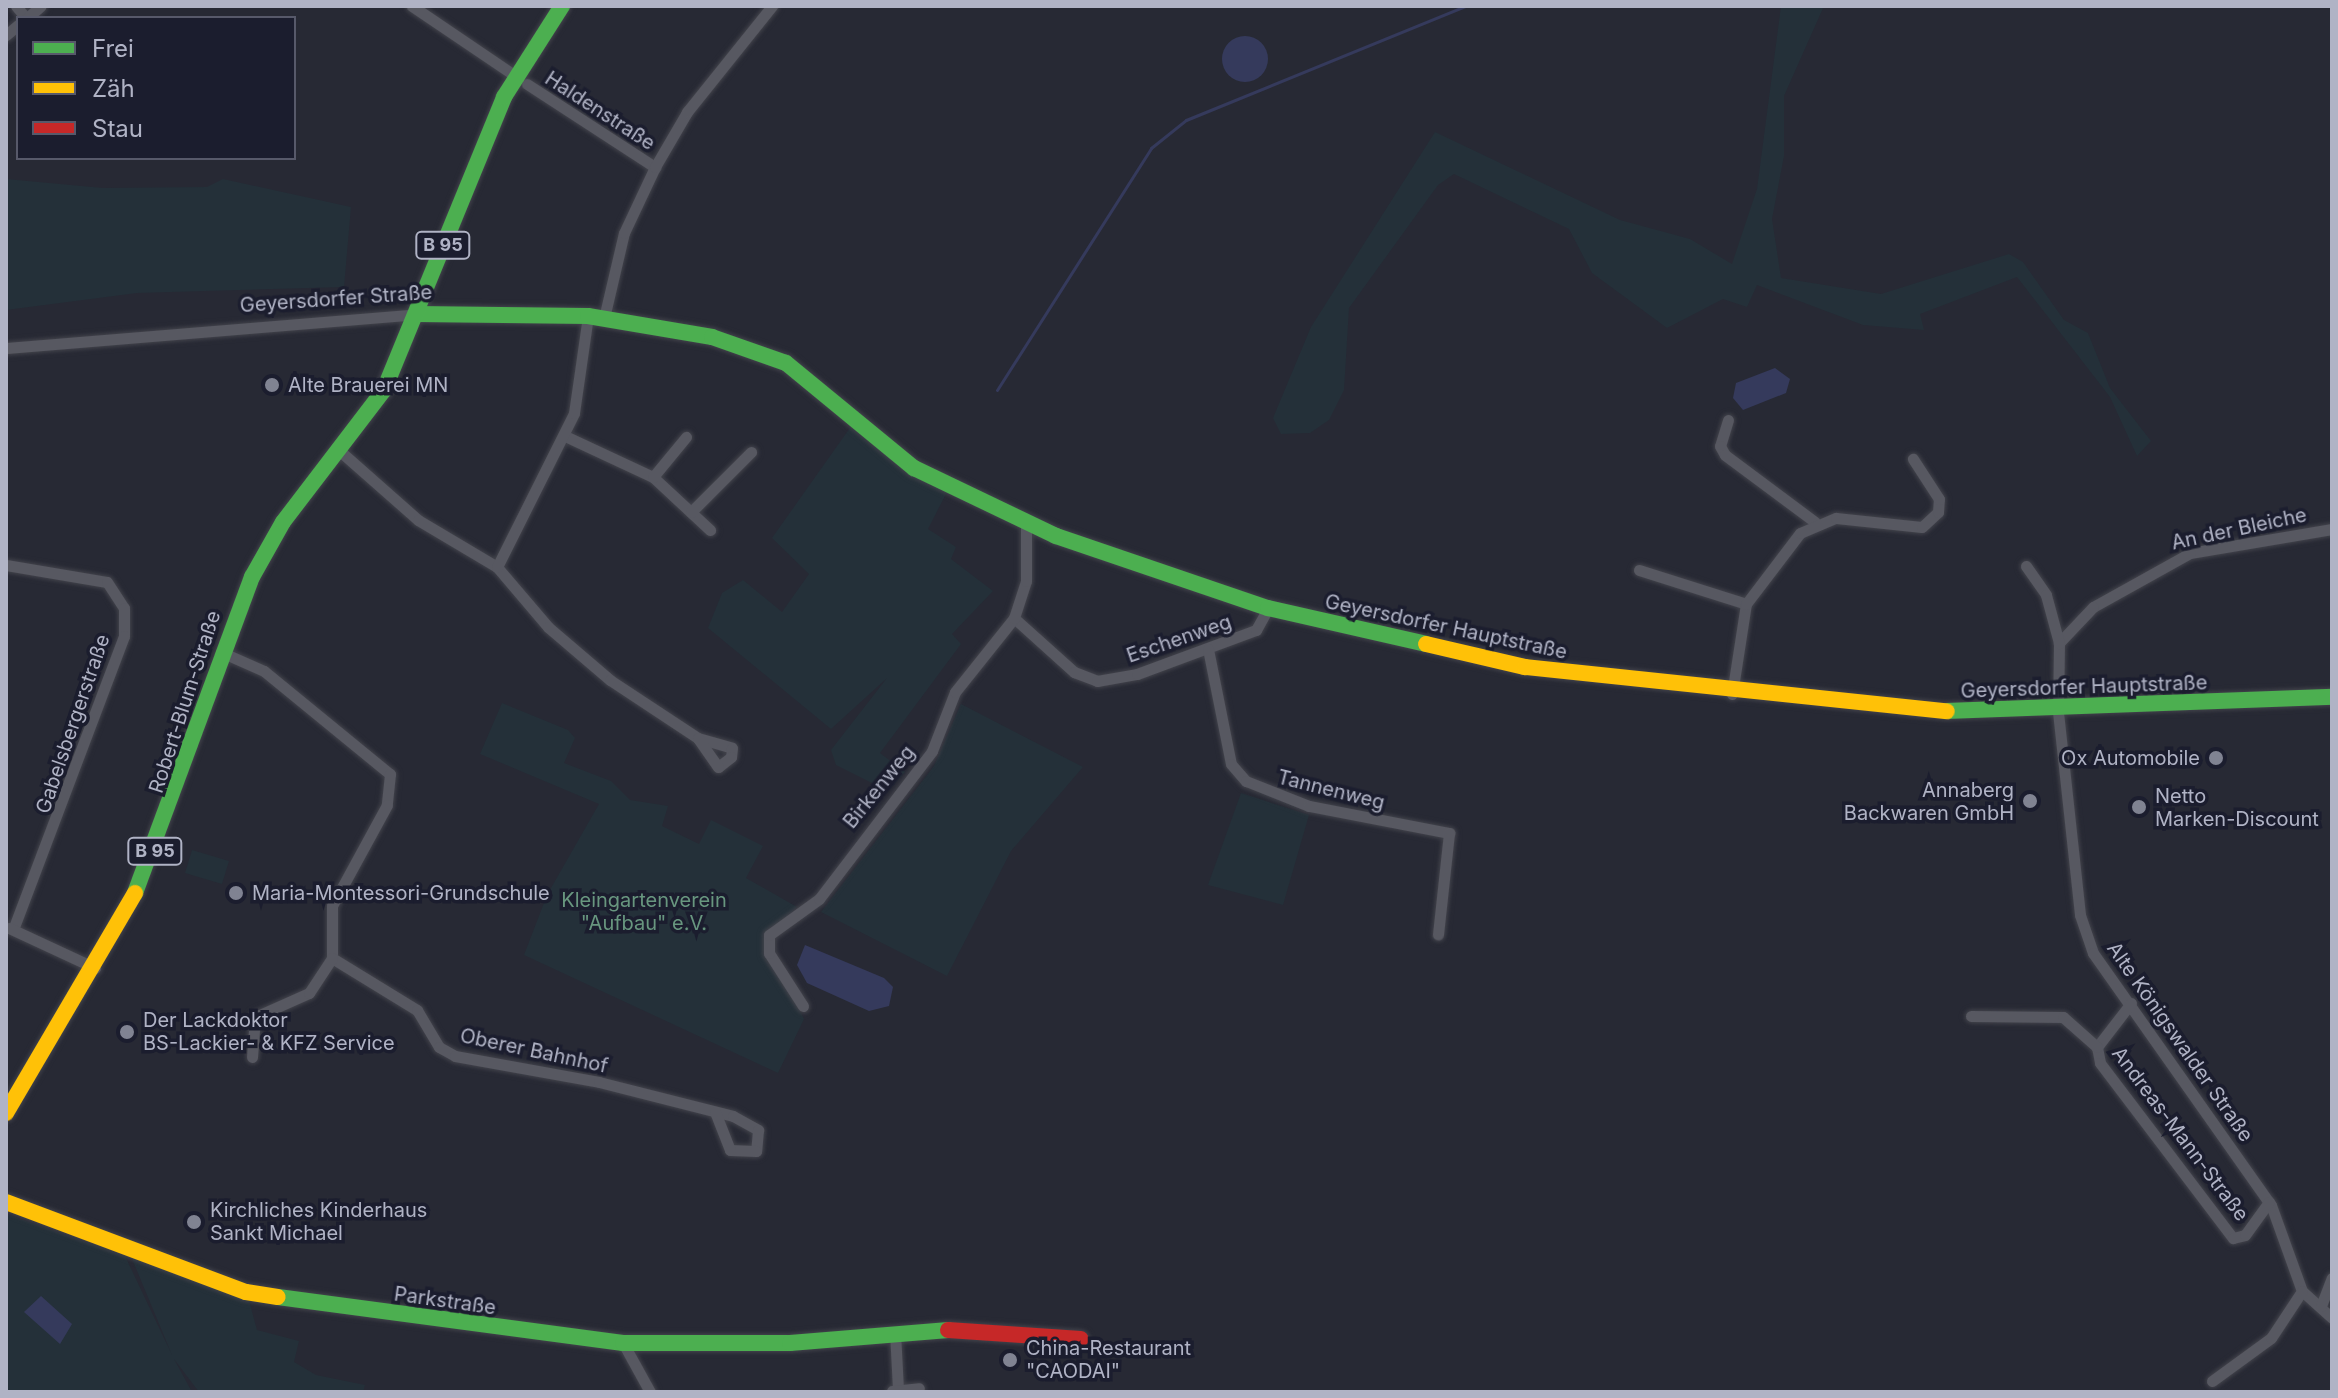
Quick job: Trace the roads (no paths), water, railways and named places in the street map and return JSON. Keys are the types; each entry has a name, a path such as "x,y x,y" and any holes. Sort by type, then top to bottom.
{"main road":[{"name":"B 95","path":"416,314 520,80 562,6"},
{"name":"Geyersdorfer Straße","path":"416,314 596,317 669,328"},
{"name":"Robert-Blum-Straße","path":"6,1113 95,968 160,840 221,652 270,543 341,452 384,390 416,314"},
{"name":"Geyersdorfer Hauptstraße","path":"669,328 786,363 914,468 1026,523 1173,581 1268,608 1525,667 1732,694 1914,710 2058,712 2332,697"},
{"name":"Parkstraße","path":"6,1202 246,1292 623,1343 790,1343 895,1332 974,1328 1081,1339"}],"street":[{"name":"Haldenstraße","path":"412,6 655,167"},
{"path":"497,567 565,436 596,317 624,233 655,167 687,112 772,6"},
{"name":"Geyersdorfer Straße","path":"6,348 416,314"},
{"path":"1728,420 1720,446 1725,455 1815,522 1922,527 1938,512 1939,499 1913,459"},
{"path":"565,436 653,477 710,530"},
{"path":"653,477 686,437"},
{"path":"341,452 418,520 497,567 581,657 698,738"},
{"path":"691,512 751,452"},
{"path":"1732,694 1746,604 1815,522"},
{"name":"Birkenweg","path":"803,1006 769,953 769,935 819,899 932,751 955,692 1014,618 1026,581 1026,523"},
{"name":"An der Bleiche","path":"2059,643 2079,617 2166,563 2332,529"},
{"name":"Gabelsbergerstraße","path":"6,565 107,582 124,622 107,695 10,928"},
{"path":"2026,566 2046,595 2059,643 2058,712"},
{"path":"1639,570 1746,604"},
{"name":"Eschenweg","path":"1014,618 1074,672 1097,681 1208,649 1256,630 1268,608"},
{"name":"Tannenweg","path":"1208,649 1231,764 1246,781 1309,806 1449,833 1438,934"},
{"path":"221,652 264,671 390,774 387,805 332,906 332,958 309,993 255,1017 252,1057"},
{"name":"Alte Königswalder Straße","path":"2058,712 2080,915 2093,953 2269,1202 2292,1246 2302,1291"},
{"path":"10,928 95,968"},
{"name":"Oberer Bahnhof","path":"332,958 417,1010 439,1047 455,1056 715,1112 754,1125 756,1151 730,1150 715,1112"},
{"name":"Andreas-Mann-Straße","path":"2097,1047 2131,1003"},
{"name":"Andreas-Mann-Straße","path":"1971,1016 2063,1017 2097,1047 2100,1063 2227,1232 2245,1235 2269,1202"},
{"path":"2321,1306 2332,1278"},
{"path":"2212,1381 2271,1338 2302,1291 2332,1318"},
{"path":"895,1332 894,1391 919,1388"},
{"path":"623,1343 650,1392"}],"water":[{"path":"1245,36 1254,37 1261,43 1267,50 1267,68 1261,75 1254,81 1245,82 1236,81 1229,75 1223,68 1222,59 1223,50 1229,43 1236,37"},
{"path":"1775,368 1790,379 1786,393 1743,410 1733,398 1736,383"},
{"path":"805,945 884,978 893,987 889,1006 869,1011 807,983 797,965"},
{"path":"41,1296 72,1324 60,1344 24,1312"}],"waterway":[{"path":"997,390 1151,148 1186,120 1466,6"}],"place":[{"name":"Alte Brauerei MN","path":"272,385"},
{"name":"Ox Automobile","path":"2216,758"},
{"name":"Annaberg Backwaren GmbH","path":"2030,801"},
{"name":"Netto Marken-Discount","path":"2139,807"},
{"name":"Maria-Montessori-Grundschule","path":"236,893"},
{"name":"Der Lackdoktor BS-Lackier- & KFZ Service","path":"127,1032"},
{"name":"Kirchliches Kinderhaus Sankt Michael","path":"194,1222"},
{"name":"China-Restaurant \"CAODAI\"","path":"1010,1360"}],"park label":[{"name":"Kleingartenverein \"Aufbau\" e.V.","path":"644,912"}]}
